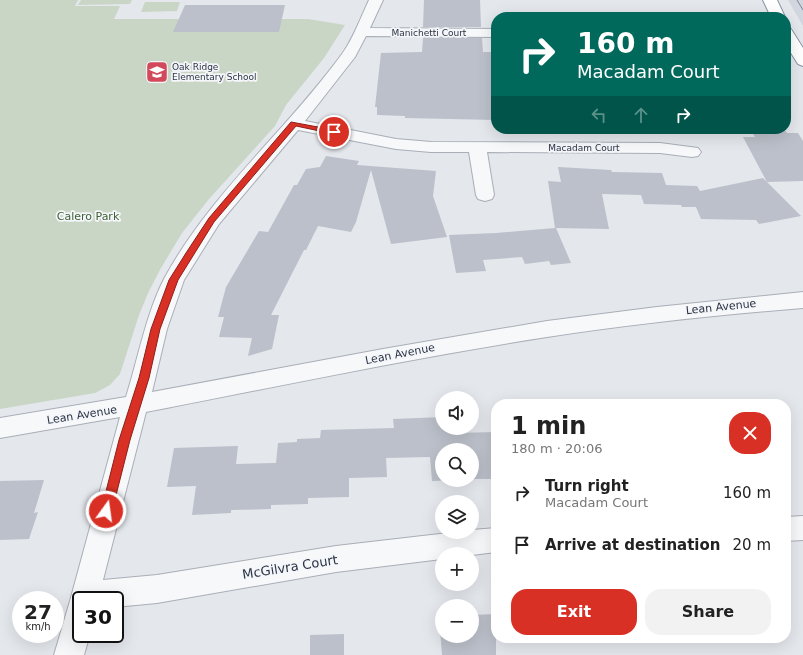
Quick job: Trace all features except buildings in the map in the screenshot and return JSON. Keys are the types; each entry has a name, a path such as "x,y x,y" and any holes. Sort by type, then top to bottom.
{"highway":[{"path":"770,0 776,12"},
{"path":"791,41 803,61"}],"street":[{"path":"86,591 125,440 136,406 156,329 174,280 188,254 212,220 294,124 350,54 376,0"},
{"name":"Manichetti Court","path":"361,32 491,33"},
{"name":"Macadam Court","path":"294,124 396,144 477,148 660,148 692,152"},
{"path":"477,148 484,195"},
{"name":"Lean Avenue","path":"0,428 136,406 512,334 695,310 803,300"},
{"path":"791,529 803,528"},
{"name":"McGilvra Court","path":"124,595 336,559 491,541"},
{"path":"69,655 72,643"}],"shaded area":[{"path":"788,0 803,0 803,26"}],"green space":[{"name":"Calero Park","path":"0,0 78,0 75,6 120,6 114,19 308,19 345,25 324,58 286,105 275,126 209,199 182,233 149,291 139,315 120,374 110,385 95,393 0,409"},
{"path":"81,0 132,0 130,4 78,5"},
{"path":"145,2 180,2 177,11 141,12"}],"tram line":[{"path":"797,0 803,10"}],"place":[{"name":"Oak Ridge Elementary School","path":"157,72"}],"route":[{"path":"106,511 162,310 174,280 188,254 212,220 294,124 334,132"}]}
